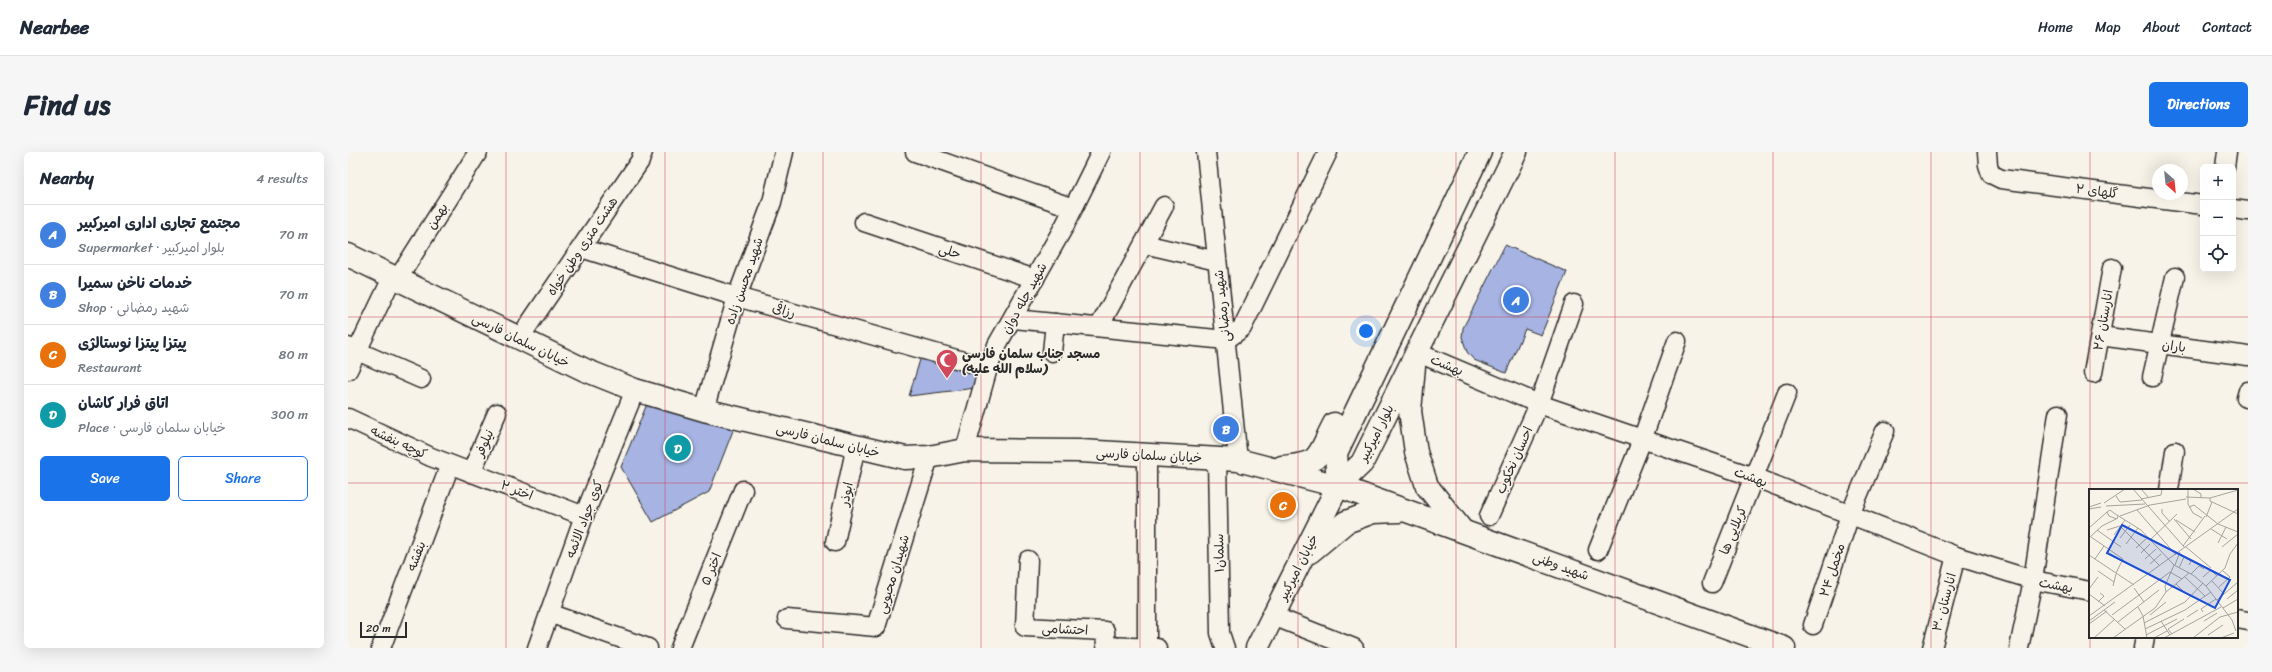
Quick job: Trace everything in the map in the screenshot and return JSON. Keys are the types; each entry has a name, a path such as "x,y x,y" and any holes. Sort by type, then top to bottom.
{"main road":[{"name":"بلوار امیرکبیر","path":"1338,486 1336,453 1480,152"},
{"name":"بلوار امیرکبیر","path":"1338,486 1362,463 1516,152"},
{"name":"خیابان سلمان فارسی","path":"348,255 394,279 519,339 585,370 635,390 704,410 904,458 929,457 965,450 1080,451 1147,456 1217,458 1238,460 1338,486"},
{"path":"1416,352 1410,411 1416,452 1427,486 1460,529"},
{"path":"1270,468 1305,465 1316,460 1341,410 1362,396"},
{"name":"شهید وطنی","path":"1338,486 1460,529 1749,642 1784,648"},
{"name":"خیابان امیرکبیر","path":"1257,648 1338,486"},
{"path":"1298,567 1315,546 1346,522 1372,512 1408,510"}],"street":[{"name":"بهمن","path":"348,370 352,349 394,279 478,152"},
{"name":"هشت متری وطن خواه","path":"519,339 640,161 643,152"},
{"name":"شهید محسن زاده","path":"704,410 737,297 772,202 784,152"},
{"path":"915,152 1073,208"},
{"name":"شهید چله دوان","path":"965,450 988,368 998,345 1014,319 1101,152"},
{"name":"شهید رمضانی","path":"1206,152 1238,460"},
{"path":"1014,319 1226,340 1242,328 1328,152"},
{"name":"گلهای ۲","path":"1987,152 1988,165 1991,174 2001,179 2200,205"},
{"path":"2225,164 2227,152"},
{"path":"1099,327 1164,206"},
{"path":"2236,209 2248,211"},
{"name":"حلی","path":"864,222 1035,279"},
{"path":"1144,244 1217,261"},
{"name":"رزاقی","path":"581,248 737,297 988,368"},
{"name":"انارستان ۲۶","path":"2094,373 2112,268"},
{"path":"2152,377 2175,277"},
{"name":"احسان نخکوب","path":"1490,516 1539,404 1574,304"},
{"path":"1052,352 1055,323"},
{"name":"باران","path":"2100,336 2248,356"},
{"path":"1598,550 1642,440 1677,341"},
{"path":"352,349 421,380"},
{"name":"بهشت","path":"1416,352 1539,404 1754,477 1956,556 2033,580 2089,591"},
{"name":"کوی جواد الائمه","path":"537,648 584,516 635,390"},
{"name":"کربلایی ها","path":"1712,583 1787,393"},
{"name":"نیلوفر","path":"471,473 498,413"},
{"path":"2020,648 2033,580 2058,414"},
{"name":"کوچه بنفشه","path":"348,418 450,465"},
{"name":"مخمل ۲۴","path":"1813,625 1850,515 1885,430"},
{"name":"ابوذر","path":"836,542 856,446"},
{"path":"2169,489 2175,451"},
{"path":"1147,456 1152,648"},
{"name":"شهیدان محبوبی","path":"787,619 876,627 929,457"},
{"name":"سلمان۱","path":"1217,458 1220,633 1225,648"},
{"name":"اختر ۲","path":"450,465 584,516"},
{"name":"بنفشه","path":"381,648 450,465"},
{"name":"اختر ۵","path":"680,648 743,490"},
{"name":"انارستان ۳۰","path":"1932,648 1956,556"},
{"name":"احتشامی","path":"1028,560 1025,627 1105,631 1106,646 1152,648"},
{"path":"549,613 648,648"},
{"path":"1273,616 1354,648"},
{"path":"2238,619 2248,621"},
{"path":"2143,648 2145,638"}],"building":[{"path":"1505,245 1567,272 1541,335 1525,329 1506,373 1474,360 1467,352 1462,337 1463,328"},
{"name":"مسجد جناب سلمان فارسی (سلام الله علیه)","path":"922,353 983,371 976,388 909,396"},
{"path":"647,404 734,428 709,492 653,522 621,467"}],"place":[{"name":"مجتمع تجاری اداری امیرکبیر","path":"1516,300"},
{"name":"مسجد جناب سلمان فارسی (سلام الله علیه)","path":"947,380"},
{"name":"خدمات ناخن سمیرا","path":"1226,429"},
{"name":"اتاق فرار کاشان","path":"678,448"},
{"name":"پیتزا پیتزا نوستالژی","path":"1283,505"}]}
